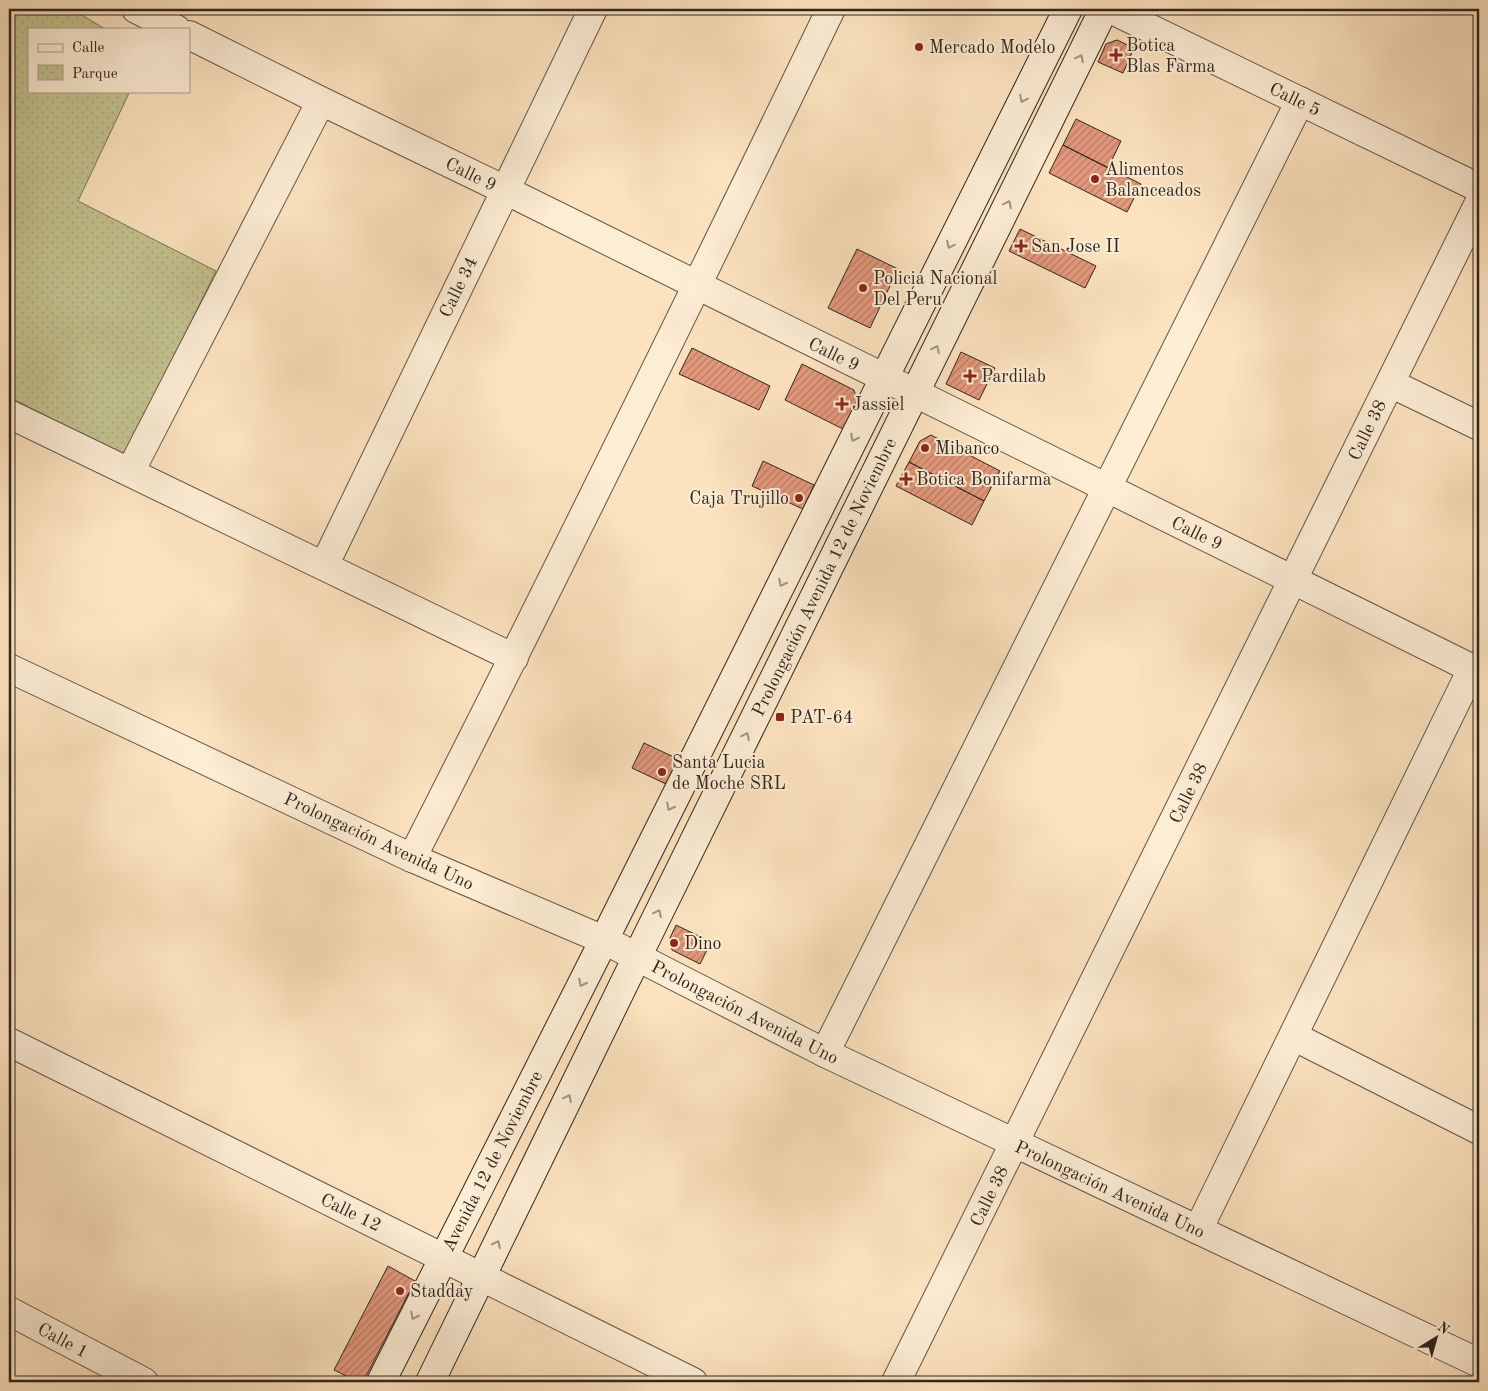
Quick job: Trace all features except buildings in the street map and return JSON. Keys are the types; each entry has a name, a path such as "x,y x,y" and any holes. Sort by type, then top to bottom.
{"street":[{"path":"136,9 174,28"},
{"name":"Calle 34","path":"324,566 593,9"},
{"path":"412,858 514,658 697,286 830,9"},
{"name":"Prolongación Avenida 12 de Noviembre","path":"604,940 1068,9"},
{"name":"Prolongación Avenida 12 de Noviembre","path":"637,957 1104,9"},
{"name":"Calle 5","path":"1110,9 1479,188"},
{"name":"Calle 9","path":"190,36 1476,670"},
{"path":"130,472 320,101"},
{"path":"825,1053 1300,101"},
{"name":"Calle 38","path":"896,1382 1479,203"},
{"path":"1390,383 1479,426"},
{"path":"9,414 514,658"},
{"name":"Prolongación Avenida Uno","path":"9,668 412,858 604,940 825,1053 1479,1363"},
{"path":"1198,1230 1476,670"},
{"name":"Avenida 12 de Noviembre","path":"380,1382 604,940"},
{"path":"430,1382 637,957"},
{"path":"1293,1036 1479,1130"},
{"name":"Calle 12","path":"9,1042 693,1382"},
{"name":"Calle 1","path":"9,1311 144,1382"}],"green space":[{"path":"9,9 72,9 103,28 28,28 28,92 130,92 78,201 216,271 125,456 9,397"}],"place":[{"name":"Mercado Modelo","path":"919,47"},
{"name":"Botica Blas Farma","path":"1116,55"},
{"name":"Alimentos Balanceados","path":"1095,179"},
{"name":"San Jose II","path":"1021,246"},
{"name":"Policia Nacional Del Peru","path":"863,288"},
{"name":"Pardilab","path":"970,376"},
{"name":"Jassiel","path":"842,404"},
{"name":"Mibanco","path":"925,448"},
{"name":"Botica Bonifarma","path":"906,479"},
{"name":"Caja Trujillo","path":"799,498"},
{"name":"PAT-64","path":"780,717"},
{"name":"Santa Lucia de Moche SRL","path":"662,772"},
{"name":"Dino","path":"674,943"},
{"name":"Stadday","path":"400,1291"}]}
